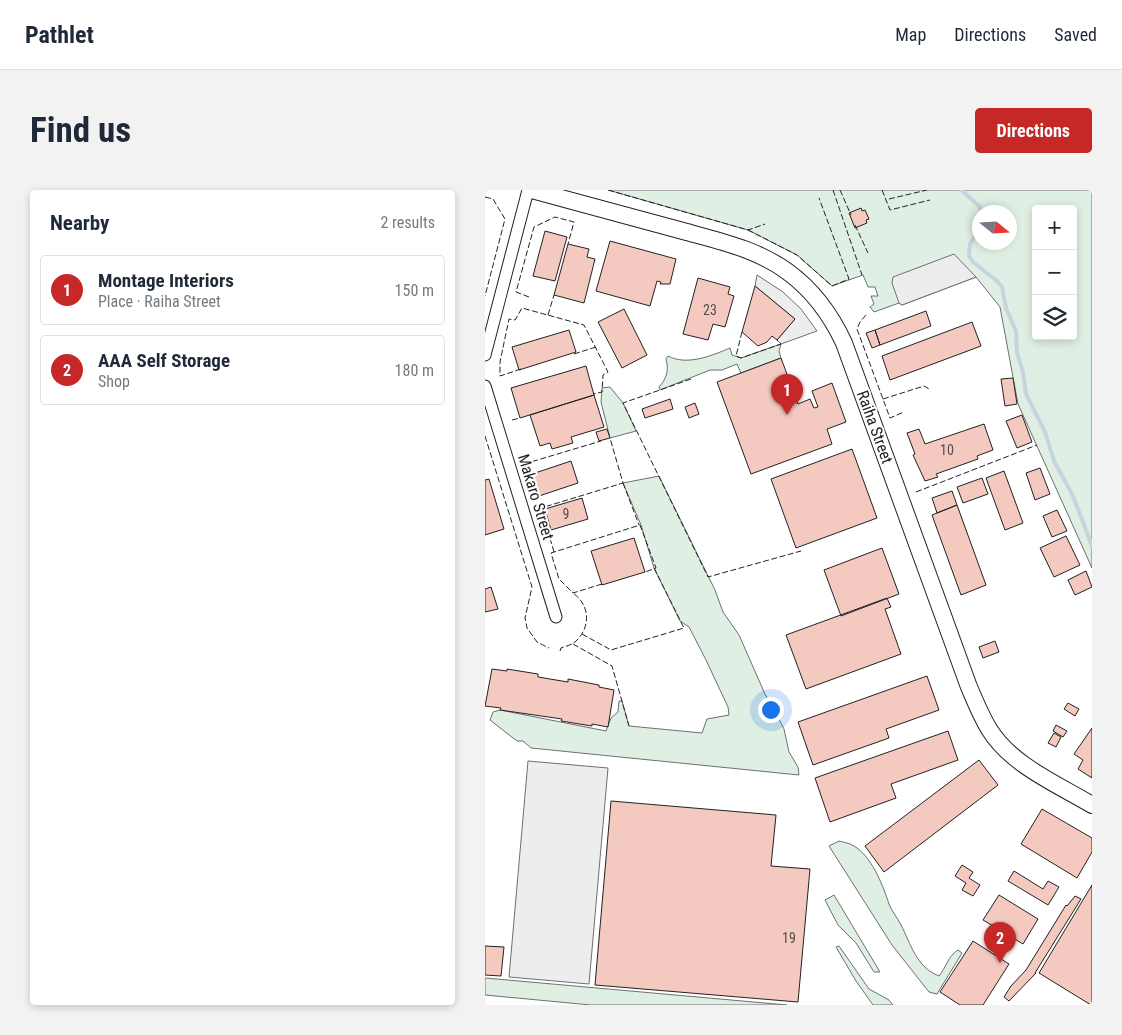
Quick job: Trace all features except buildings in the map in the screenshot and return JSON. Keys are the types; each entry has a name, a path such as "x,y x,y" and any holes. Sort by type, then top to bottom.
{"main road":[{"name":"Raiha Street","path":"530,190 748,250 777,264 807,288 828,313 844,344 969,687 990,730 999,742 1024,764 1092,805"}],"street":[{"path":"485,354 530,190"},
{"name":"Makaro Street","path":"485,390 556,617"}],"green space":[{"path":"608,190 1092,190 1092,568 1018,404 1000,307 976,277 902,305 899,303 874,312 870,307 874,304 871,296 878,296 875,287 868,287 863,275 832,286 797,255 748,230"},
{"path":"781,344 779,351 781,358 741,373 737,364 722,370 710,370 660,390 659,387 667,374 666,359 668,356 683,360 699,359 730,348 732,355 741,358"},
{"path":"610,387 623,403 636,431 610,438 601,402 602,388"},
{"path":"659,476 715,590 723,612 739,635 765,694 784,729 789,752 798,767 799,775 531,748 523,741 517,741 490,720 493,712 500,710 606,731 611,718 618,712 619,701 622,701 629,726 702,733 707,719 729,715 728,707 706,660 689,627 680,621 654,568 641,525 623,483"},
{"path":"839,841 848,843 860,850 871,863 890,907 915,954 925,967 939,976 949,959 958,950 962,953 937,994 929,992 892,945 829,846"},
{"path":"834,895 880,972 874,972 856,943 838,925 825,900"},
{"path":"839,946 869,989 889,1000 893,1005 873,1005 836,947"},
{"path":"485,978 787,1005 591,1005 485,995"}],"shaded area":[{"path":"954,254 976,277 902,305 899,303 892,283 893,277"},
{"path":"757,275 783,292 801,309 817,331 781,344 777,340 795,319 755,286"},
{"path":"528,761 608,768 589,984 509,977"}],"waterway":[{"path":"961,190 978,205"},
{"path":"972,241 969,256 973,262 1002,287 1006,308 1016,331 1017,353 1023,372 1026,394 1045,432 1054,461 1073,496 1092,546"}],"fence":[{"path":"608,190 748,230 765,224"},
{"path":"833,190 862,275"},
{"path":"840,190 851,215"},
{"path":"882,190 890,210 930,200"},
{"path":"889,199 927,190"},
{"path":"485,197 493,199 505,219 485,296"},
{"path":"748,230 797,255 832,286 849,279 819,198"},
{"path":"529,297 516,292 534,227 555,217 574,222 568,244"},
{"path":"855,225 868,253"},
{"path":"548,315 554,295"},
{"path":"521,369 500,376 500,362 509,319 515,320 522,308 584,325 608,372 603,375 602,392 594,394"},
{"path":"866,315 857,329 890,418 904,412"},
{"path":"742,332 736,356 741,358 781,344 777,340"},
{"path":"574,354 596,347"},
{"path":"691,379 623,403 708,577 801,551"},
{"path":"883,399 924,386 929,389"},
{"path":"512,420 520,418"},
{"path":"485,436 532,587 525,618 527,628 537,642 549,648"},
{"path":"554,552 541,508 623,483 610,438"},
{"path":"524,464 601,441"},
{"path":"916,492 1037,445"},
{"path":"623,483 639,525"},
{"path":"602,584 573,593 559,579 551,553 640,525 656,568 645,572"},
{"path":"582,634 611,650 684,628 654,568"},
{"path":"560,651 561,648 576,641 586,623 587,616 583,604 573,593"},
{"path":"573,644 612,666 629,726"}],"place":[{"name":"Montage Interiors","path":"787,415"},
{"name":"AAA Self Storage","path":"1000,963"}]}
